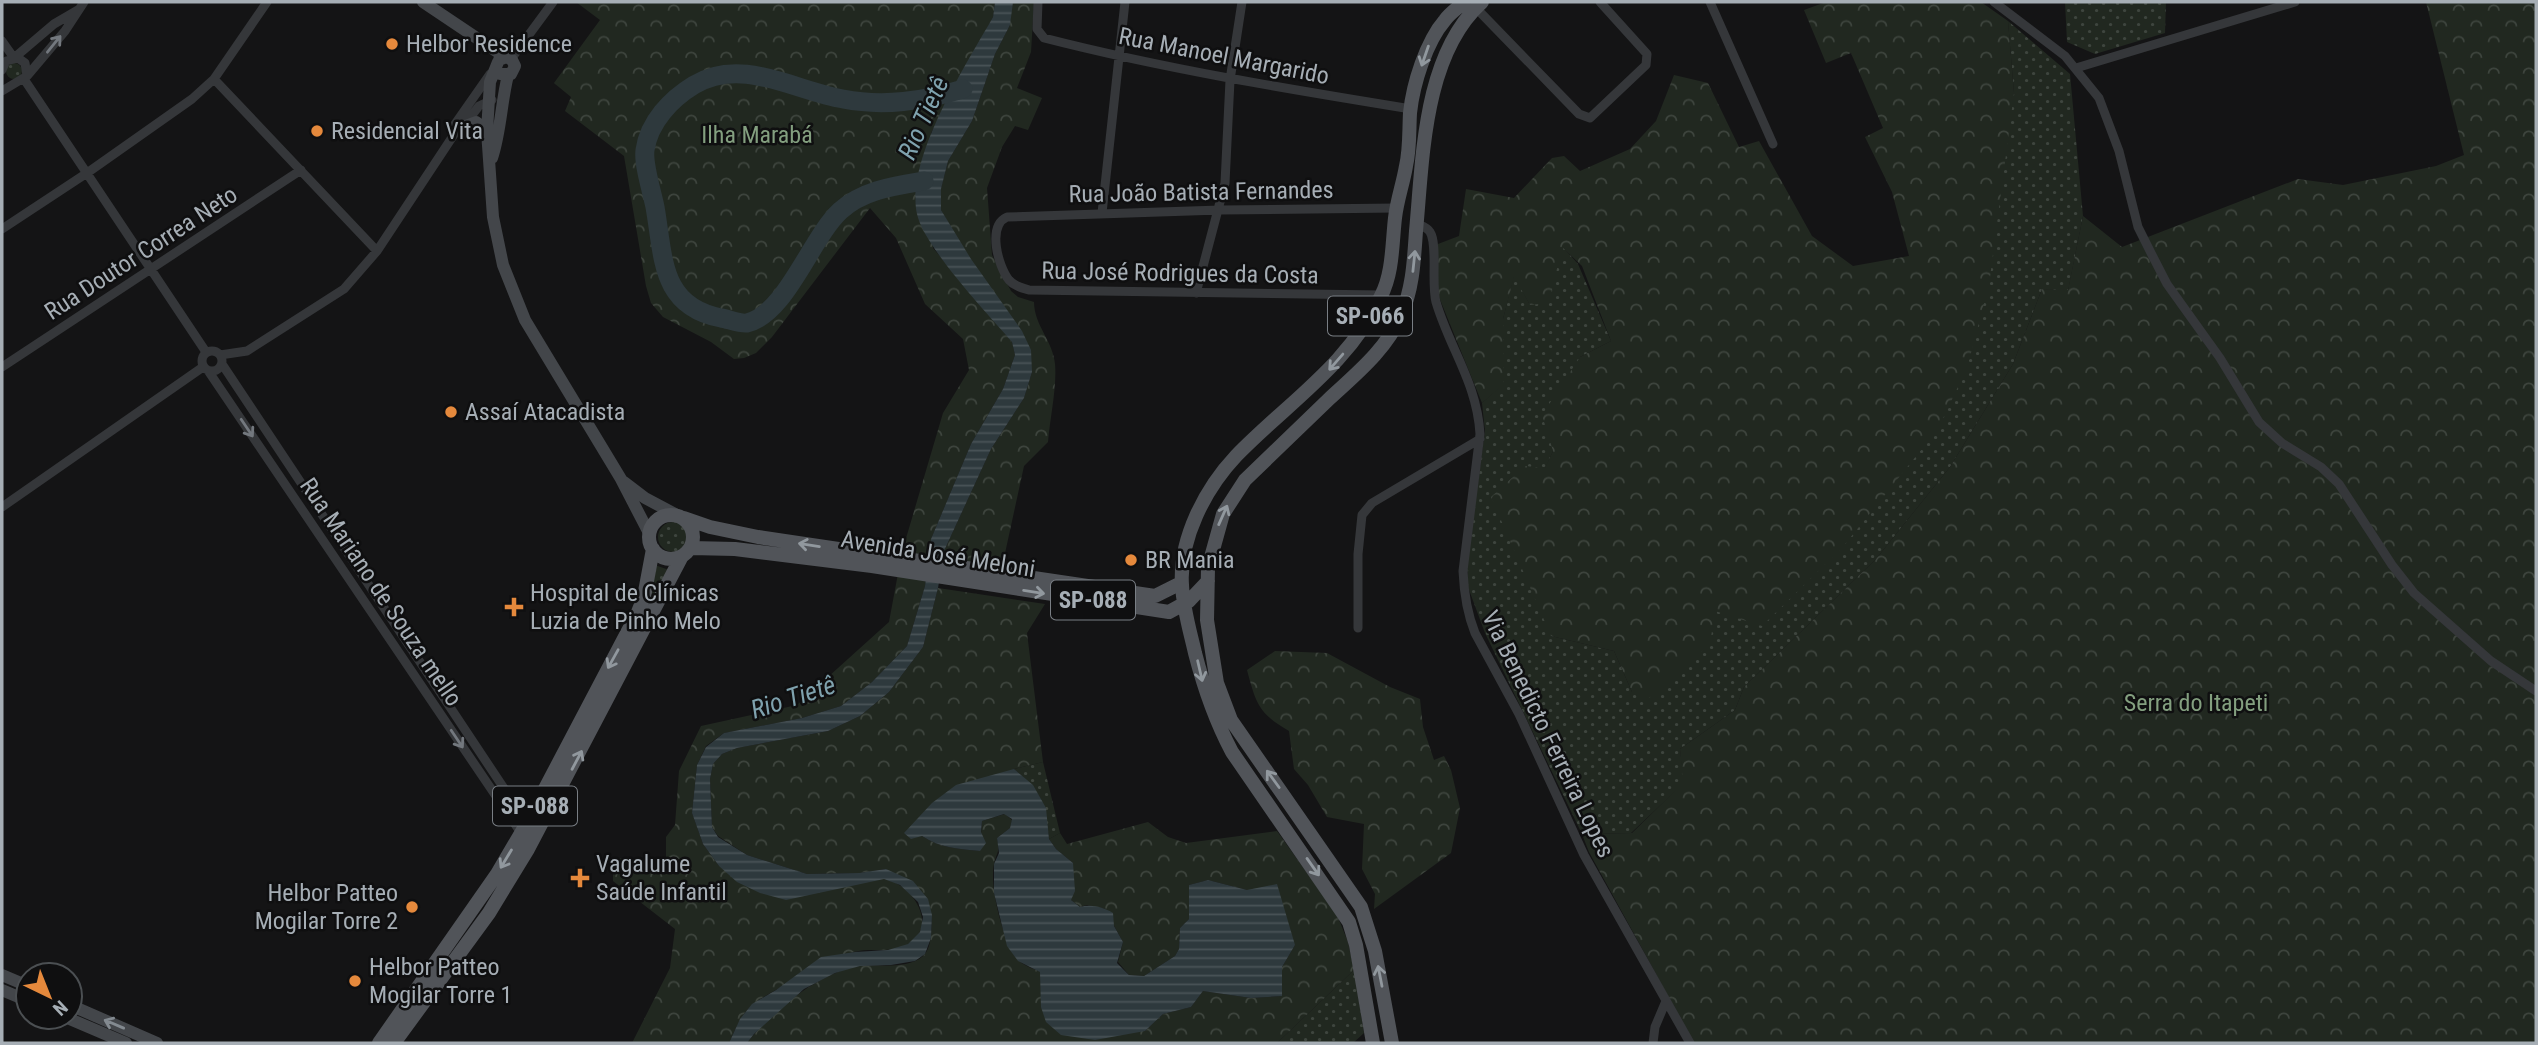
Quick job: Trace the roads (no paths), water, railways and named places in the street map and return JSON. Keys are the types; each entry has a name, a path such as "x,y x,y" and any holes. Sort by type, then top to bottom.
{"main road":[{"name":"SP-066","path":"1373,1043 1356,945 1349,922 1232,752 1220,729 1203,687 1181,583 1184,559 1203,498 1236,456 1334,367 1362,330 1382,295 1389,272 1396,208 1407,165 1411,109 1430,41 1446,18 1474,4"},
{"name":"SP-066","path":"1392,1043 1375,951 1361,907 1231,720 1217,683 1208,620 1208,568 1216,533 1232,497 1245,480 1376,354 1394,329 1407,299 1413,271 1422,164 1438,76 1445,55 1474,4"},
{"path":"649,534 656,520 669,514 680,516 692,528 694,534 687,552"},
{"name":"Avenida José Meloni","path":"680,516 710,527 875,561 1169,612 1184,605"},
{"name":"SP-088","path":"379,1043 480,900 524,828 638,612 644,597 653,549 649,534"},
{"name":"SP-088","path":"653,549 663,558 669,559 687,552"},
{"name":"Avenida José Meloni","path":"687,552 735,549 875,561"},
{"name":"SP-088","path":"394,1043 489,913 528,849 687,552"},
{"name":"Avenida José Meloni","path":"965,575 1155,596 1181,583"},
{"path":"1184,605 1208,581"}],"street":[{"path":"2,229 192,99 214,79 267,2"},
{"path":"423,2 478,41 502,64"},
{"path":"459,130 455,124 553,2"},
{"name":"Rua Manoel Margarido","path":"1038,2 1037,29 1044,38 1119,58 1230,80 1411,109"},
{"path":"1102,213 1125,2"},
{"path":"1196,293 1225,183 1230,80 1242,2"},
{"path":"1474,4 1579,114 1590,118 1646,65 1648,60 1647,54 1600,2"},
{"path":"1710,2 1773,144"},
{"path":"1994,2 2065,56 2099,99 2111,126 2138,227 2167,284 2220,358 2259,422 2269,433 2321,467 2339,484 2392,565 2414,593 2491,662 2536,691"},
{"path":"2076,68 2295,2"},
{"path":"22,79 5,79 2,67 54,24 81,6"},
{"path":"2,91 22,79 65,30 81,6"},
{"path":"2,41 14,58 24,63 22,79 152,268 206,352"},
{"path":"491,162 498,141 496,100 490,82 502,64"},
{"path":"214,79 377,251"},
{"path":"221,359 247,351 344,289 377,251 459,130 479,107 496,100"},
{"path":"491,162 487,131 496,100"},
{"path":"459,130 476,122 487,131"},
{"name":"Avenida José Meloni","path":"491,162 493,217 509,283 526,320 621,479 649,534"},
{"name":"Rua Doutor Correa Neto","path":"2,367 301,170"},
{"name":"Rua João Batista Fernandes","path":"1007,217 1396,208"},
{"name":"Rua José Rodrigues da Costa","path":"1007,217 1002,219 997,229 1001,262 1008,279 1022,288 1382,295"},
{"name":"Via Benedicto Ferreira Lopes","path":"1417,224 1427,228 1433,239 1432,273 1436,301 1475,396 1479,416 1480,439 1463,571 1470,621 1519,714 1584,855 1689,1043"},
{"path":"206,369 201,359 206,352 213,351 221,359"},
{"path":"2,507 206,369 217,370 221,359"},
{"name":"Rua Mariano de Souza mello","path":"221,359 524,828"},
{"name":"Rua Mariano de Souza mello","path":"206,369 524,828"},
{"path":"1358,628 1358,554 1362,515 1372,503 1480,439"},
{"name":"Avenida José Meloni","path":"621,479 645,498 680,516"},
{"path":"1653,1043 1655,1027 1666,1001"},
{"path":"84,1011 157,1043"},
{"path":"84,1025 126,1043"}],"waterway":[{"name":"Rio Tietê","path":"924,181 879,190 849,204 829,223 774,306 761,317 741,323 701,312 686,303 668,277 646,170 645,150 651,130 669,104 694,85 712,77 750,75 843,99 888,103 918,100 963,89"}],"place":[{"name":"Helbor Residence","path":"392,44"},
{"name":"Residencial Vita","path":"317,131"},
{"name":"Assaí Atacadista","path":"451,412"},
{"name":"BR Mania","path":"1131,560"},
{"name":"Hospital de Clínicas Luzia de Pinho Melo","path":"514,607"},
{"name":"Vagalume Saúde Infantil","path":"580,878"},
{"name":"Helbor Patteo Mogilar Torre 2","path":"412,907"},
{"name":"Helbor Patteo Mogilar Torre 1","path":"355,981"}],"park label":[{"name":"Ilha Marabá","path":"757,135"},
{"name":"Serra do Itapeti","path":"2196,703"}]}
